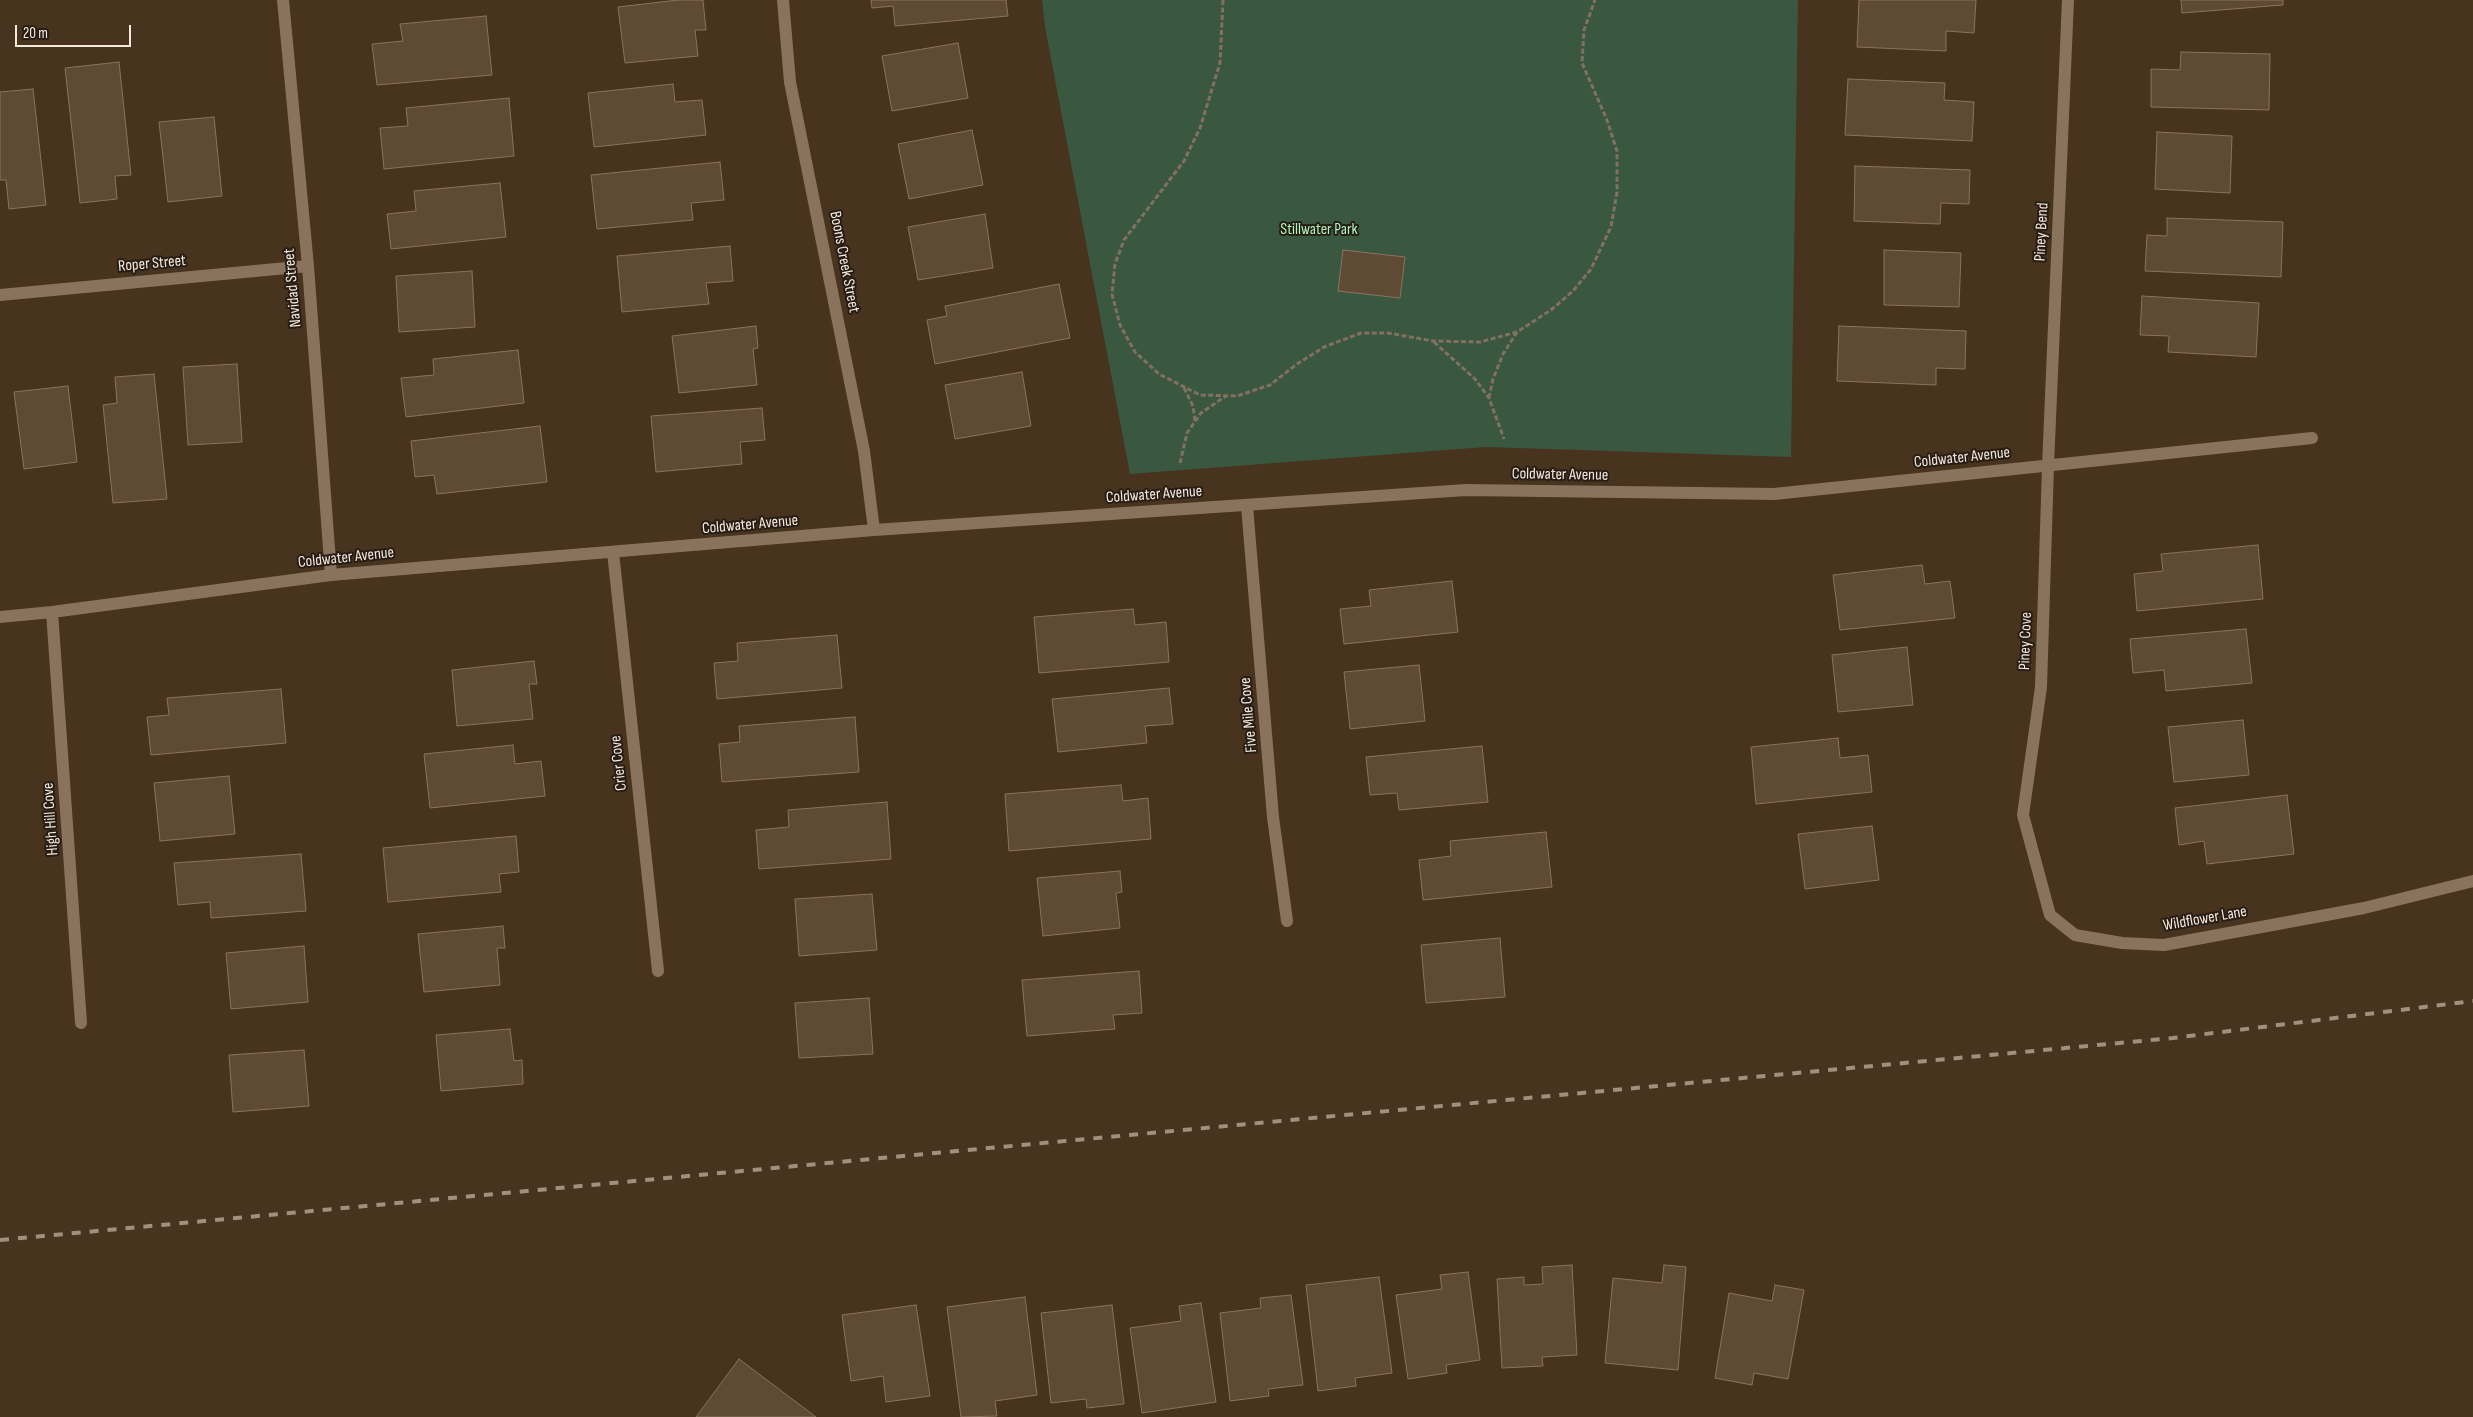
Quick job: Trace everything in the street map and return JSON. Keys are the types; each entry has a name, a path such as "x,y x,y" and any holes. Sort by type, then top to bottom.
{"street":[{"name":"Navidad Street","path":"282,0 308,266 331,575"},
{"name":"Boons Creek Street","path":"783,0 790,82 864,451 874,530"},
{"name":"Piney Bend","path":"2048,466 2068,0"},
{"name":"Roper Street","path":"0,295 308,266"},
{"name":"Coldwater Avenue","path":"0,617 52,612 331,575 874,530 1466,490 1774,494 2312,438"},
{"name":"Piney Cove","path":"2023,815 2041,687 2048,466"},
{"name":"Five Mile Cove","path":"1247,506 1274,817 1287,921"},
{"name":"Crier Cove","path":"613,552 658,971"},
{"name":"High Hill Cove","path":"52,612 81,1023"},
{"name":"Wildflower Lane","path":"2023,815 2050,915 2075,935 2122,943 2164,945 2364,908 2473,882"}],"path":[{"path":"1223,0 1220,63 1200,128 1184,161 1124,240 1115,264 1112,294 1120,325 1135,352 1159,374 1200,395 1237,396 1270,385 1296,364 1324,347 1361,334 1388,333 1433,341 1480,342 1518,332 1551,310 1573,291 1591,269 1611,226 1617,192 1617,151 1607,120 1582,63 1584,30 1595,0"},
{"path":"1489,398 1493,379 1503,354 1518,332"},
{"path":"1433,341 1475,379 1489,398 1504,439"},
{"path":"1184,388 1193,406 1195,422"},
{"path":"1180,463 1187,433 1201,413 1227,395"}],"green space":[{"name":"Stillwater Park","path":"1042,0 1798,0 1791,457 1486,447 1130,474 1045,27"}],"building":[{"path":"678,0 703,0 706,30 695,30 698,56 625,63 618,7"},
{"path":"871,0 1006,0 1008,16 895,26 893,6 872,8"},
{"path":"1859,0 1976,0 1974,33 1946,31 1946,51 1857,47"},
{"path":"2181,0 2283,0 2283,5 2182,13"},
{"path":"486,16 492,75 377,85 372,44 403,41 400,24"},
{"path":"958,43 968,98 892,111 882,56"},
{"path":"2181,52 2270,54 2269,110 2151,107 2151,69 2180,70"},
{"path":"119,62 131,175 115,176 117,199 80,203 65,68"},
{"path":"1848,79 1945,83 1944,100 1974,102 1972,141 1845,135"},
{"path":"673,84 675,102 702,100 706,135 594,147 588,93"},
{"path":"33,89 46,205 9,209 6,180 0,180 0,92"},
{"path":"509,98 514,156 384,169 380,128 408,126 406,108"},
{"path":"214,117 222,196 168,202 159,122"},
{"path":"972,130 983,185 909,199 898,144"},
{"path":"2157,132 2232,136 2230,193 2155,189"},
{"path":"720,162 724,200 691,203 693,220 597,229 591,175"},
{"path":"1855,166 1970,170 1969,204 1941,203 1940,224 1854,221"},
{"path":"500,183 506,237 391,249 387,214 416,211 414,191"},
{"path":"985,214 993,268 918,280 908,227"},
{"path":"2167,218 2283,222 2281,277 2145,271 2147,235 2167,236"},
{"path":"730,246 733,281 706,283 709,304 622,312 617,256"},
{"path":"1343,250 1405,257 1400,298 1338,291"},
{"path":"1884,250 1961,253 1959,307 1884,305"},
{"path":"472,271 475,327 399,332 396,276"},
{"path":"1059,284 1070,338 935,364 927,320 947,316 945,306"},
{"path":"2142,296 2259,303 2256,357 2168,352 2169,336 2140,335"},
{"path":"756,326 758,348 753,349 757,385 679,393 672,336"},
{"path":"1839,326 1966,331 1965,369 1936,368 1936,385 1837,381"},
{"path":"518,350 524,403 406,417 401,378 434,375 433,359"},
{"path":"237,364 242,442 188,445 183,367"},
{"path":"1022,372 1031,426 955,439 945,385"},
{"path":"154,374 167,499 113,503 103,405 117,403 115,377"},
{"path":"68,386 77,462 24,469 14,392"},
{"path":"762,408 765,440 740,442 742,464 656,472 651,416"},
{"path":"540,426 547,482 437,494 434,475 415,477 411,441"},
{"path":"2258,545 2263,599 2137,611 2134,574 2163,571 2161,554"},
{"path":"1922,565 1925,584 1950,581 1955,618 1840,630 1833,575"},
{"path":"1452,581 1458,632 1344,644 1340,609 1371,606 1369,590"},
{"path":"1133,609 1135,625 1166,622 1169,662 1039,673 1034,617"},
{"path":"2246,629 2252,683 2166,691 2164,670 2133,673 2130,639"},
{"path":"837,635 842,688 717,699 714,663 738,661 737,643"},
{"path":"1907,647 1913,705 1838,712 1832,655"},
{"path":"534,661 537,684 529,684 533,719 457,726 452,670"},
{"path":"1419,665 1425,721 1350,729 1344,672"},
{"path":"1169,688 1173,724 1145,726 1147,743 1058,752 1052,699"},
{"path":"281,689 286,743 151,755 147,717 169,715 167,698"},
{"path":"855,717 859,772 722,782 719,744 740,742 739,726"},
{"path":"2243,720 2249,775 2174,782 2168,727"},
{"path":"1838,738 1840,758 1868,755 1872,792 1756,804 1751,747"},
{"path":"513,745 515,764 541,761 545,796 430,808 424,754"},
{"path":"1482,746 1488,802 1399,810 1397,793 1370,795 1366,757"},
{"path":"229,776 235,834 160,841 154,783"},
{"path":"1121,785 1123,801 1148,798 1151,839 1009,851 1005,794"},
{"path":"2287,795 2294,854 2207,864 2204,841 2179,845 2175,808"},
{"path":"887,802 891,859 759,869 756,830 789,827 788,810"},
{"path":"1872,826 1879,880 1805,889 1798,834"},
{"path":"1546,832 1552,887 1423,900 1419,860 1451,856 1450,841"},
{"path":"516,836 519,872 499,874 501,892 388,902 383,848"},
{"path":"301,854 306,911 211,918 210,902 178,905 174,863"},
{"path":"1120,871 1122,892 1116,893 1120,928 1043,936 1037,878"},
{"path":"872,894 877,950 799,956 795,899"},
{"path":"503,926 505,948 497,948 500,985 424,992 418,934"},
{"path":"1500,938 1505,997 1426,1003 1421,945"},
{"path":"304,946 308,1002 231,1009 226,953"},
{"path":"1139,971 1142,1013 1113,1015 1115,1029 1027,1036 1022,980"},
{"path":"869,998 873,1054 799,1058 795,1003"},
{"path":"510,1029 514,1061 522,1060 523,1084 441,1091 436,1035"},
{"path":"304,1050 309,1106 233,1112 229,1055"},
{"path":"1572,1265 1577,1355 1542,1357 1543,1366 1502,1368 1497,1279 1524,1277 1524,1285 1543,1284 1542,1267"},
{"path":"1664,1265 1686,1267 1678,1370 1605,1363 1613,1278 1662,1283"},
{"path":"1468,1272 1480,1360 1446,1365 1447,1373 1408,1379 1396,1295 1442,1289 1440,1275"},
{"path":"1379,1277 1392,1373 1355,1378 1356,1386 1318,1391 1306,1285"},
{"path":"1775,1285 1804,1290 1788,1379 1754,1373 1752,1385 1715,1378 1729,1293 1772,1301"},
{"path":"1291,1295 1303,1385 1268,1389 1269,1396 1230,1401 1220,1313 1261,1308 1260,1298"},
{"path":"1025,1297 1037,1395 995,1401 997,1416 961,1417 947,1307"},
{"path":"1201,1303 1216,1402 1142,1413 1130,1328 1181,1321 1179,1306"},
{"path":"916,1305 930,1396 886,1402 883,1376 851,1381 842,1315"},
{"path":"1112,1305 1124,1404 1087,1408 1086,1399 1051,1403 1041,1313"},
{"path":"739,1359 816,1417 696,1417"}],"railway":[{"path":"0,1240 2173,1038 2473,1001"}]}
